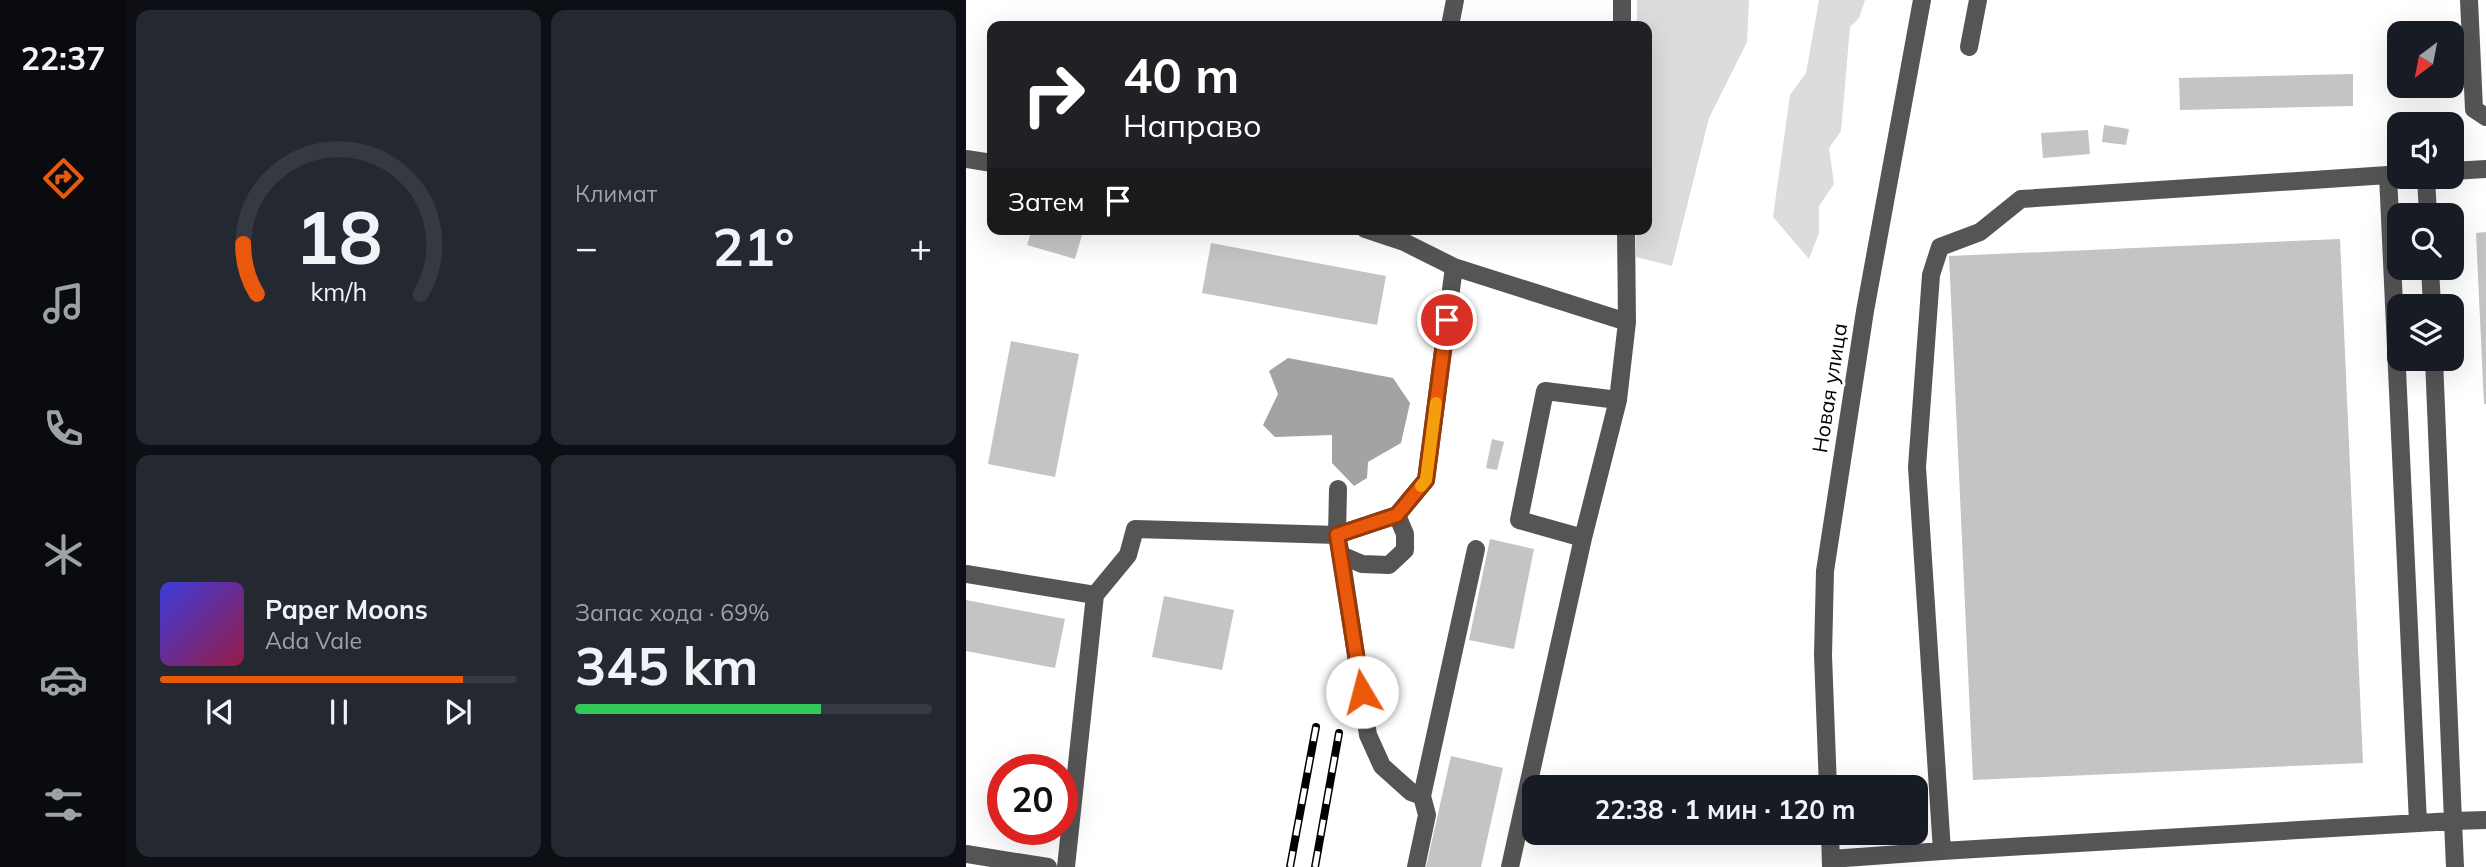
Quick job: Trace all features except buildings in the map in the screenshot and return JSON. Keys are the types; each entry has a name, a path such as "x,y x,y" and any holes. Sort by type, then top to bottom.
{"street":[{"path":"1451,21 1455,0"},
{"path":"1622,0 1622,21"},
{"name":"Новая улица","path":"1828,775 1823,655 1825,571 1865,311 1922,0"},
{"path":"1969,47 1978,0"},
{"path":"2469,0 2474,109 2486,117"},
{"path":"966,159 987,162"},
{"path":"2464,170 2486,169"},
{"path":"1942,851 1917,467 1931,275 1940,247 1980,232 2021,199 2387,174"},
{"path":"2395,189 2418,823"},
{"path":"1406,235 1454,267 1627,321"},
{"path":"1510,867 1583,538 1618,400 1627,321 1626,235"},
{"path":"1066,867 1095,595 1128,555 1135,529 1337,535 1397,515 1426,480 1454,267"},
{"path":"2434,371 2455,867"},
{"path":"1583,538 1519,520 1545,391 1618,400"},
{"path":"1338,489 1337,535 1368,734 1382,766 1411,792 1422,796"},
{"path":"1341,555 1362,564 1389,565 1405,550 1405,534 1397,515"},
{"path":"1416,867 1427,815 1422,796 1476,549"},
{"path":"966,574 1095,595"},
{"path":"1830,845 1831,863 1942,851 2486,820"},
{"path":"966,854 1048,867"}],"shaded area":[{"path":"1637,0 1749,0 1747,42 1709,118 1672,266 1636,257 1636,235 1652,235 1652,21 1637,21"},
{"path":"1819,0 1865,0 1859,18 1850,27 1841,131 1829,148 1834,184 1819,206 1819,233 1809,259 1773,217 1790,95 1806,73"},
{"path":"1288,358 1393,378 1410,403 1401,443 1368,462 1367,478 1354,486 1332,463 1332,435 1275,437 1263,425 1278,394 1269,371"}],"railway":[{"path":"1290,867 1316,727"},
{"path":"1315,867 1339,733"}],"slow traffic":[{"path":"1421,486 1426,480 1436,403"}],"route":[{"path":"1362,692 1337,535 1397,515 1426,480 1447,320"}]}
